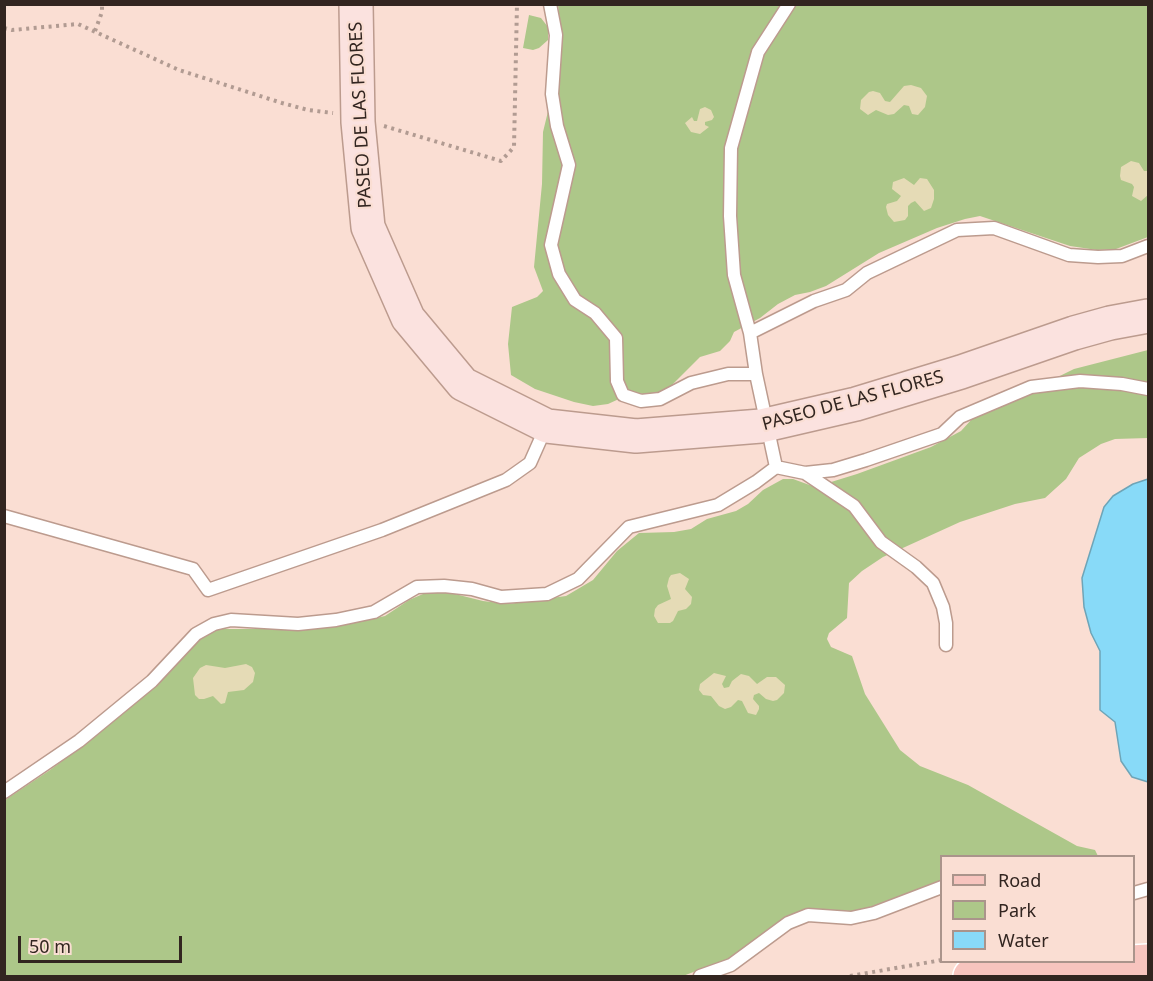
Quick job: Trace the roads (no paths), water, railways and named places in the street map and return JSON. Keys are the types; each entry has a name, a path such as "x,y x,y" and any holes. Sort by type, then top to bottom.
{"main road":[{"path":"970,976 1018,969 1116,963"}],"street":[{"name":"PASEO DE LAS FLORES","path":"356,4 358,122 368,226 408,318 463,384 547,426 636,436 767,425 856,404 950,376 1074,333 1149,316"}],"lane":[{"path":"550,4 556,35 552,94 557,126 569,165 551,245 559,274 575,300 595,313 616,338 617,381 623,395 641,401 660,399 691,383 728,374 756,374"},
{"path":"776,468 756,374 750,333 734,275 730,216 731,148 758,52 789,4"},
{"path":"750,333 814,301 846,290 867,273 957,230 994,228 1069,255 1122,256 1149,246"},
{"path":"4,792 79,741 152,681 196,634 214,624 231,620 298,624 336,620 374,612 417,587 444,586 472,589 501,597 547,594 578,579 629,527 718,505 776,468 805,473 833,470 942,434 960,417 1031,387 1080,381 1122,384 1149,389"},
{"path":"4,516 193,569 208,590 382,530 506,480 530,463 547,426"},
{"path":"805,473 854,506 881,542 916,567 933,583 943,607 946,645"},
{"path":"700,976 730,965 788,923 808,915 851,918 874,913 940,888"}],"water":[{"path":"1148,479 1148,782 1132,777 1121,761 1115,722 1100,710 1100,651 1091,633 1084,607 1082,578 1104,507 1113,496 1133,484"}]}
